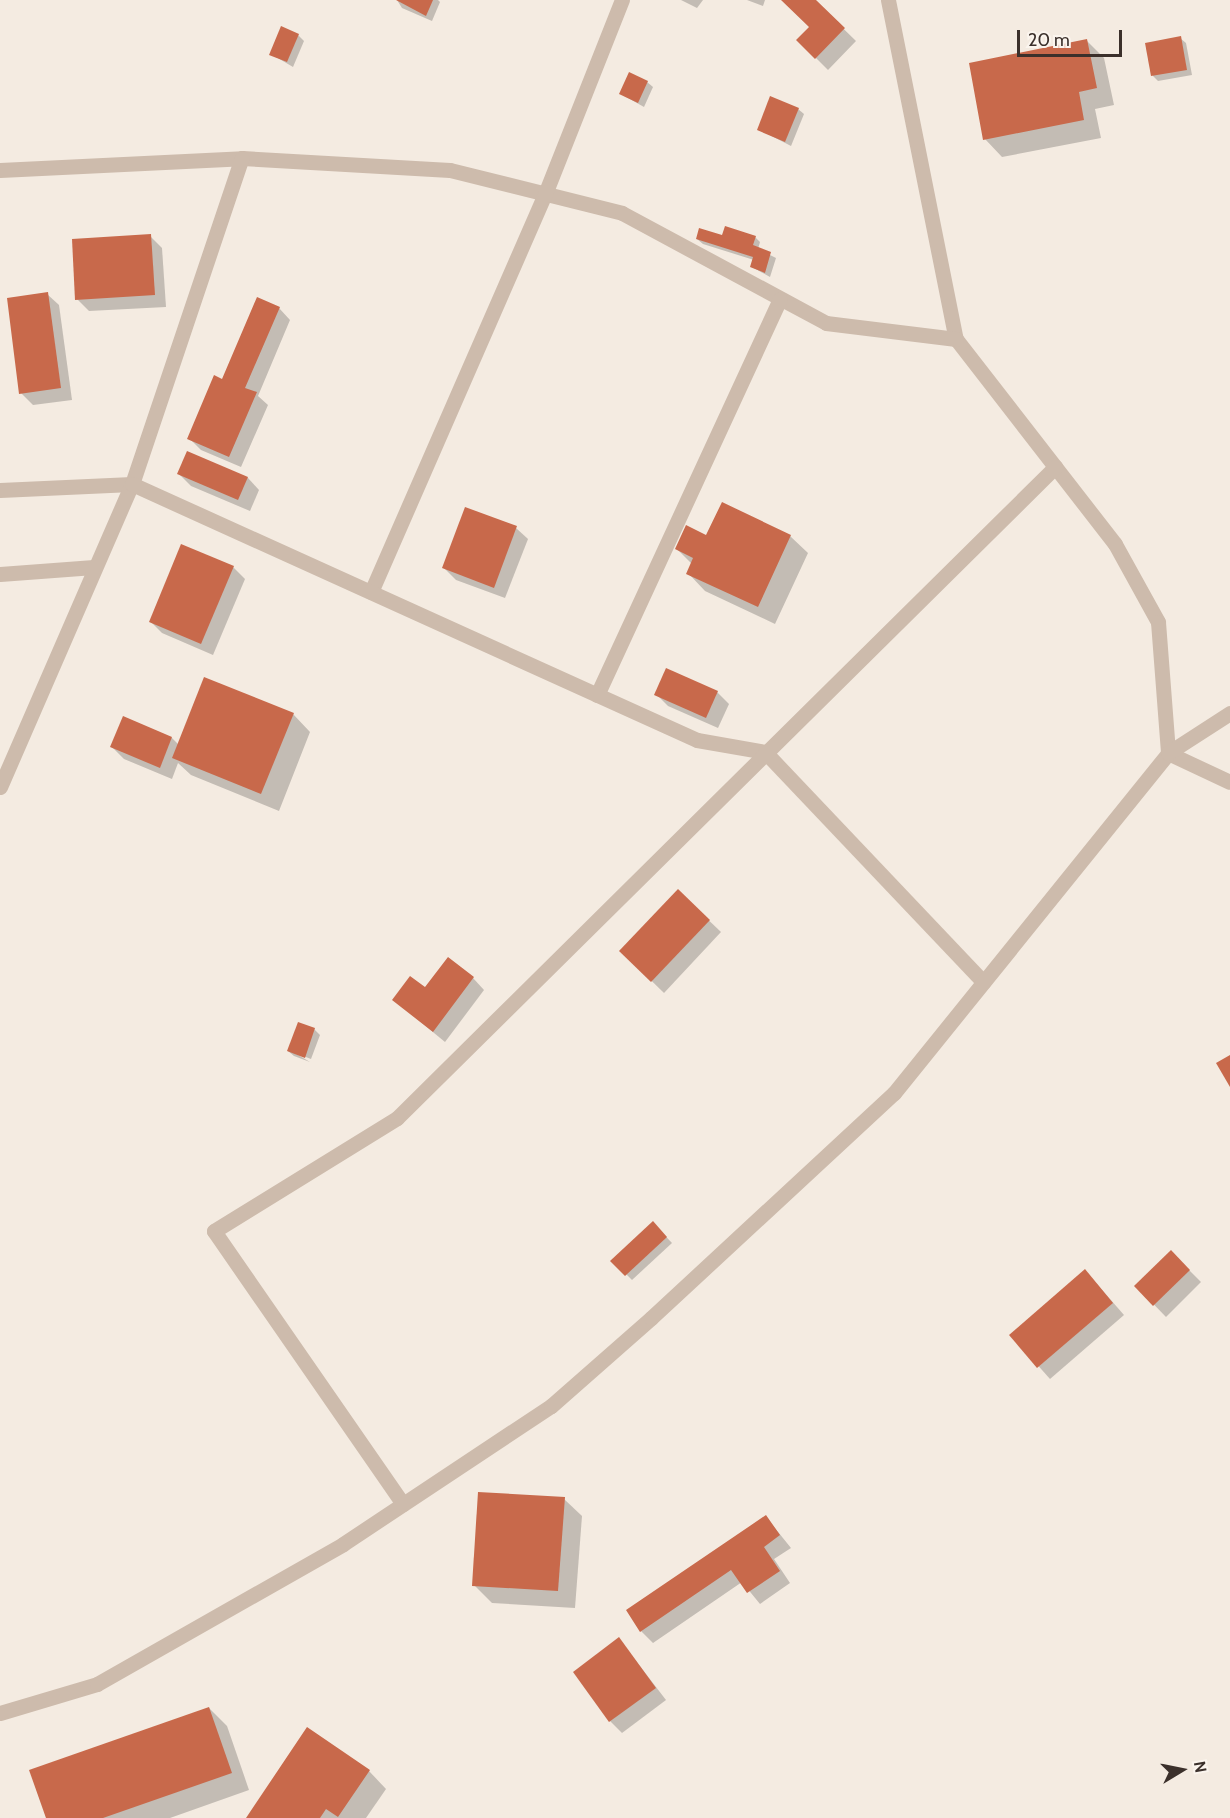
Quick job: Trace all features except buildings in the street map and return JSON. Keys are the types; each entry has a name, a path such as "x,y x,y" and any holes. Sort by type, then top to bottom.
{"street":[{"path":"371,592 545,194 622,0"},
{"path":"888,0 956,339 1115,544 1158,622 1168,753"},
{"path":"0,787 132,484 242,158"},
{"path":"0,170 242,158 450,170 622,213 826,324 956,339"},
{"path":"597,695 780,299"},
{"path":"403,1504 214,1231 397,1119 1055,467"},
{"path":"0,489 132,484 697,740 765,752 983,982"},
{"path":"0,574 94,567"},
{"path":"0,1713 97,1684 343,1544 551,1406 651,1318 894,1093 1168,753 1230,713"},
{"path":"1168,753 1230,782"}]}
